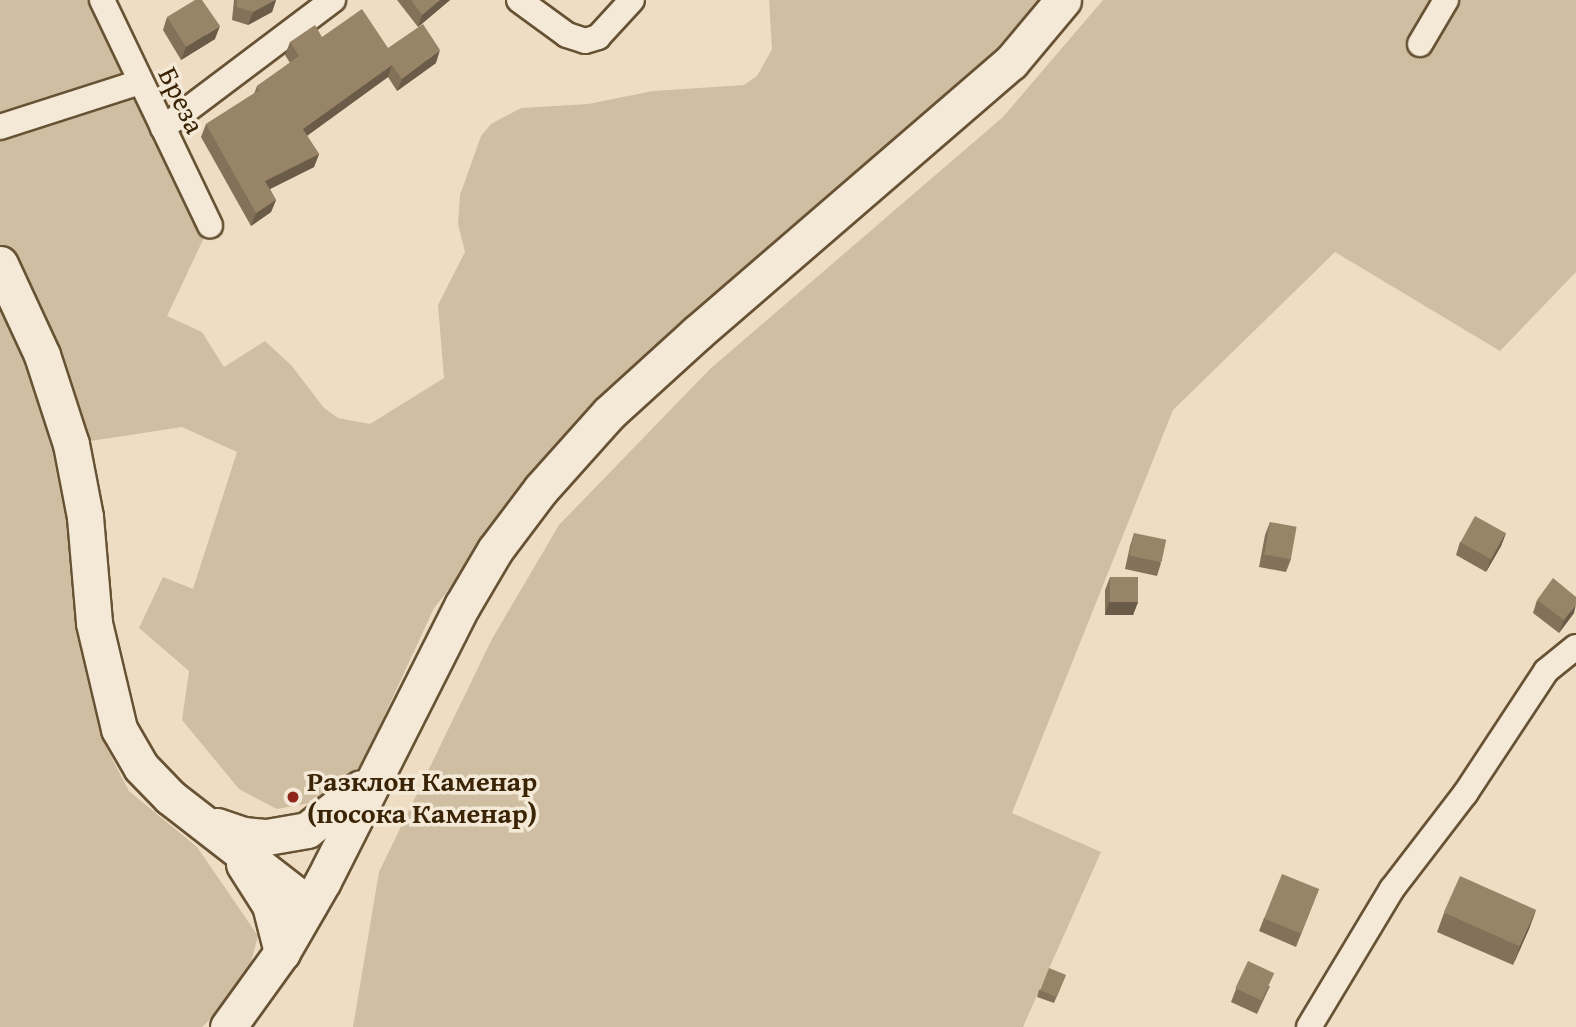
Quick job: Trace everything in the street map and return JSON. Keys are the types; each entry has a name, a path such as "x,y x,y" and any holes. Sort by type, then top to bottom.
{"street":[{"name":"Бреза","path":"102,0 210,225"},
{"path":"163,128 333,0"},
{"path":"519,0 567,35 585,41 598,37 632,0"},
{"path":"228,1027 282,952 309,905 462,606 495,550 541,489 609,413 698,332 936,131 1011,62 1063,0"},
{"path":"1420,44 1446,0"},
{"path":"0,127 140,82"},
{"path":"0,264 42,355 71,444 85,517 94,623 119,729 141,767 170,797 309,905"},
{"path":"1309,1027 1392,889 1465,794 1546,671 1576,647"},
{"path":"203,821 243,835 307,830 374,777"},
{"path":"203,821 259,884 278,925 282,952"}],"shaded area":[{"path":"0,0 102,0 210,225 167,316 202,332 224,367 265,341 291,365 324,408 338,418 370,424 444,378 438,305 465,252 458,224 460,195 481,136 491,124 521,108 588,104 653,91 744,85 757,76 772,49 769,0 1039,0 953,98 604,398 434,608 362,764 321,801 277,809 239,789 182,720 189,671 139,628 163,577 193,589 237,452 182,427 71,444 0,264"},
{"path":"1103,0 1576,0 1576,272 1500,351 1335,252 1173,410 1012,813 1101,852 1023,1027 353,1027 379,872 492,639 559,525 710,369 1003,117"},
{"path":"0,289 68,465 88,646 104,743 129,791 197,847 258,936 248,973 228,1002 202,1027 0,1027"}],"building":[{"path":"195,0 202,0 220,26 186,47 167,17"},
{"path":"237,0 275,0 253,12 237,7"},
{"path":"411,0 440,0 422,15"},
{"path":"362,9 388,48 423,24 440,50 402,79 392,65 303,129 319,154 265,181 276,200 256,213 206,124 259,90 257,86 299,56 290,42 315,25 322,37"},
{"path":"1475,516 1506,533 1491,559 1460,542"},
{"path":"1270,522 1297,527 1291,559 1264,554"},
{"path":"1134,533 1166,540 1161,562 1129,555"},
{"path":"1110,577 1138,577 1138,602 1110,602"},
{"path":"1553,578 1576,597 1576,604 1564,620 1537,600"},
{"path":"1282,874 1319,889 1301,933 1264,919"},
{"path":"1460,876 1536,910 1520,946 1444,913"},
{"path":"1248,961 1274,973 1262,1000 1235,988"},
{"path":"1049,968 1066,975 1057,997 1040,990"}],"place":[{"name":"Разклон Каменар (посока Каменар)","path":"293,797"}]}
